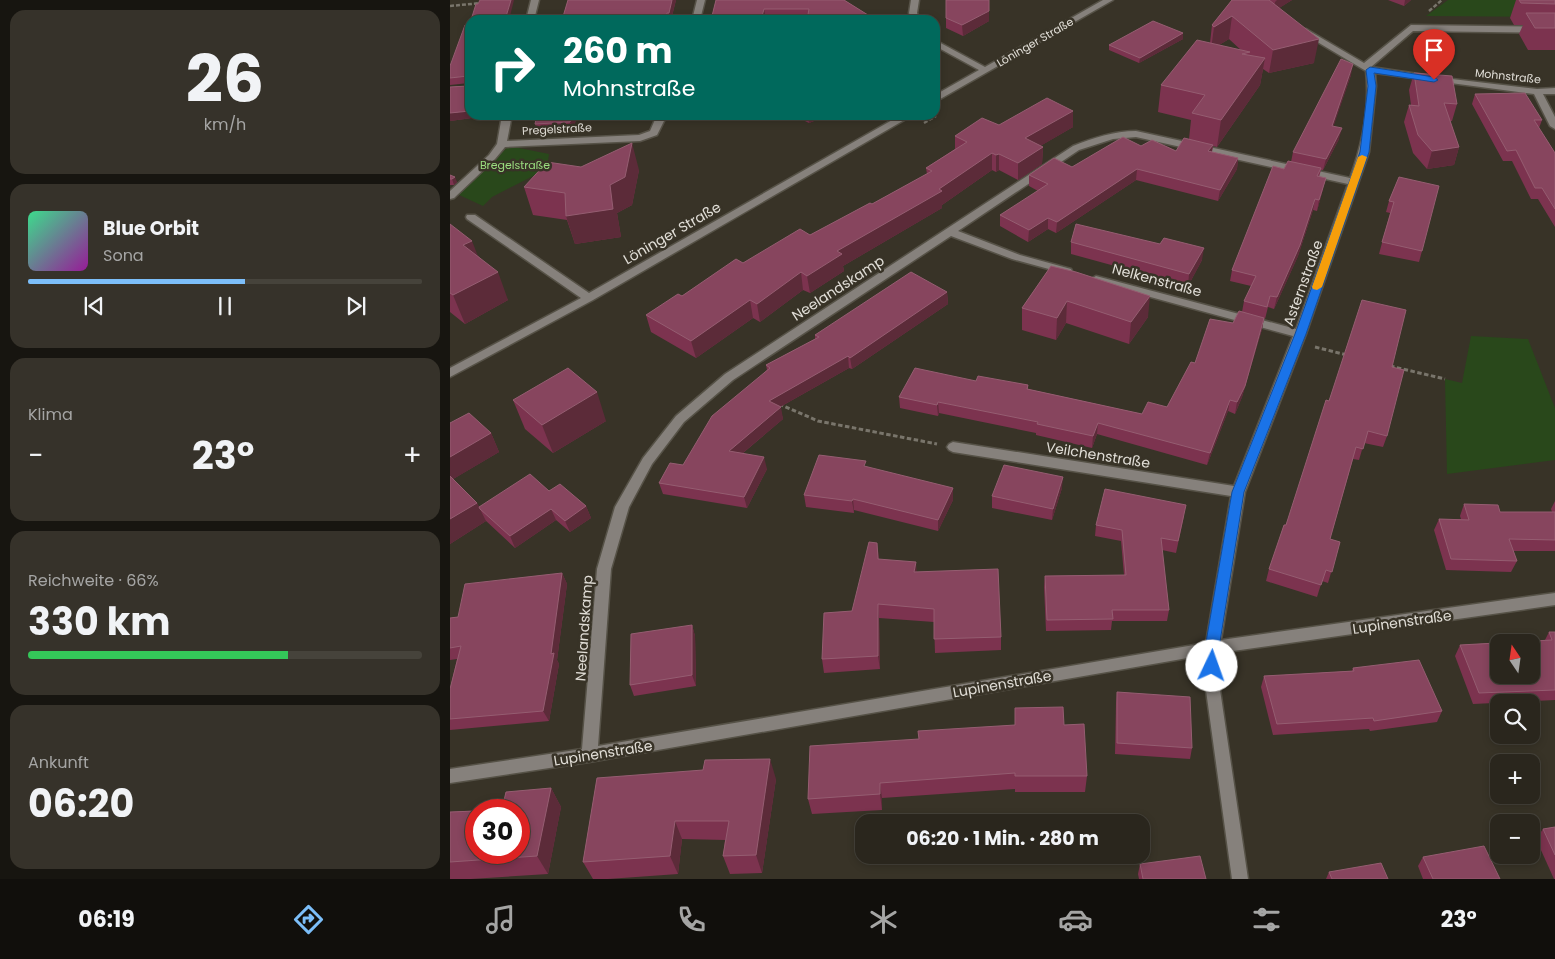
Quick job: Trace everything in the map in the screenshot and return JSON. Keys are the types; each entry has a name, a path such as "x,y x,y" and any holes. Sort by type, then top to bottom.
{"street":[{"path":"531,15 535,0"},
{"path":"697,15 701,0"},
{"path":"914,15 915,0"},
{"name":"Löninger Straße","path":"940,96 1109,0"},
{"path":"1292,26 1367,68 1411,28 1555,30"},
{"path":"940,46 985,70"},
{"name":"Mohnstraße","path":"1367,68 1537,92 1555,91"},
{"name":"Asternstraße","path":"1240,879 1212,683 1212,648 1238,492 1299,338 1364,152 1372,86 1367,68"},
{"path":"1537,92 1555,126"},
{"path":"450,196 492,157 502,144 507,120"},
{"name":"Pregelstraße","path":"502,144 640,138 654,133 660,120"},
{"name":"Löninger Straße","path":"450,374 589,298 899,120"},
{"name":"Neelandskamp","path":"589,756 604,569 622,507 647,461 680,419 729,377 1076,148 1097,140 1120,134 1136,134 1354,182"},
{"path":"472,217 589,298"},
{"name":"Nelkenstraße","path":"951,232 1016,258 1299,338"},
{"name":"Veilchenstraße","path":"953,447 1238,492"},
{"name":"Lupinenstraße","path":"450,776 589,756 1212,648 1555,600"}],"path":[{"path":"450,6 487,3"},
{"path":"1299,338 1352,356"},
{"path":"1390,366 1445,380"},
{"path":"776,403 818,421 953,447"}],"green space":[{"path":"1448,0 1541,0 1555,17 1426,16"},
{"name":"Bregelstraße","path":"509,146 549,154 547,169 492,197 483,206 457,194"},
{"path":"1471,336 1528,339 1555,408 1555,460 1447,474 1445,379 1462,383"}],"building":[{"path":"480,0 511,0 506,15 473,15 476,4"},
{"path":"568,0 672,0 669,13 666,15 564,15"},
{"path":"716,0 844,0 868,15 808,15 809,9 764,9 762,15 712,15"},
{"path":"946,0 989,0 989,11 962,25 946,18"},
{"path":"1232,0 1269,0 1319,39 1273,50 1232,16 1214,27 1212,25"},
{"path":"1519,0 1555,0 1555,4 1521,3"},
{"path":"1526,13 1555,13 1555,28 1535,28"},
{"path":"1153,21 1183,33 1140,58 1109,45"},
{"path":"465,25 465,76 450,78 450,66"},
{"path":"1197,40 1250,52 1242,54 1265,58 1221,120 1192,113 1205,95 1161,85"},
{"path":"1341,59 1353,64 1332,126 1342,128 1326,159 1293,152"},
{"path":"1414,73 1452,76 1457,104 1444,103 1459,147 1432,151 1418,135 1409,105 1419,106"},
{"path":"465,86 465,112 450,113 450,87"},
{"path":"1525,93 1542,120 1534,120 1555,153 1555,209 1542,188 1535,188 1516,150 1507,151 1475,94"},
{"path":"1047,98 1073,111 1025,138 1043,147 1018,163 999,154 992,153 939,189 942,191 837,251 842,254 807,276 801,272 757,304 750,300 691,341 646,315 678,294 682,296 736,259 743,263 800,229 810,235 932,171 926,168 967,142 955,136 982,118 999,125"},
{"path":"536,120 571,120 570,122 535,124"},
{"path":"1123,137 1141,146 1152,140 1176,151 1184,138 1213,145 1208,151 1238,158 1220,190 1137,169 1057,222 1048,218 1029,230 1000,215 1048,184 1029,175 1054,158 1072,167"},
{"path":"632,143 625,177 610,185 613,209 566,216 565,193 524,187 547,162 581,167"},
{"path":"1288,161 1321,168 1317,176 1326,178 1319,200 1315,199 1300,245 1277,297 1270,296 1267,307 1244,301 1256,276 1232,270 1273,166 1284,169"},
{"path":"1399,177 1439,186 1422,251 1382,242 1394,202 1389,201"},
{"path":"450,224 472,241 463,245 498,272 453,295 450,293"},
{"path":"1076,224 1160,244 1164,238 1204,248 1189,274 1071,242"},
{"path":"1051,266 1076,272 1150,296 1131,322 1067,301 1057,318 1022,308"},
{"path":"911,272 947,292 850,358 848,356 769,401 781,407 729,451 764,457 744,497 659,483 670,463 683,465 712,416 770,368 766,365 819,337 815,335"},
{"path":"1362,300 1406,310 1392,367 1404,370 1387,436 1368,431 1363,449 1356,447 1330,539 1340,542 1332,572 1326,570 1321,585 1269,569 1284,525 1286,525 1326,400 1329,401"},
{"path":"1239,311 1264,318 1245,386 1237,402 1230,400 1210,453 1098,423 1093,436 1037,424 1038,422 938,402 937,405 899,397 915,368 976,381 978,376 1028,385 1027,389 1142,414 1148,402 1167,407 1191,362 1195,363 1210,319 1233,323"},
{"path":"568,368 597,392 542,425 513,400"},
{"path":"469,413 491,433 450,457 450,423"},
{"path":"819,455 866,461 864,466 953,488 938,520 853,499 852,501 804,495"},
{"path":"1004,465 1063,477 1053,509 992,496"},
{"path":"530,474 549,491 560,484 586,506 565,521 551,509 510,536 479,507"},
{"path":"450,476 477,503 450,519"},
{"path":"1105,489 1186,505 1178,541 1161,538 1169,610 1112,610 1113,619 1047,620 1045,576 1126,575 1122,530 1096,525"},
{"path":"1464,504 1498,505 1500,512 1555,512 1555,540 1509,539 1517,561 1451,559 1439,519 1469,520"},
{"path":"869,542 877,543 878,559 916,562 914,572 998,569 1001,637 934,639 934,609 878,604 878,656 822,659 824,613 852,611"},
{"path":"562,573 551,654 554,653 543,711 450,719 450,689 461,646 450,648 450,618 458,617 465,584"},
{"path":"692,625 692,675 630,685 631,634"},
{"path":"1549,632 1555,632 1555,690 1479,693 1460,645 1490,643 1490,684 1540,684 1540,641 1552,640"},
{"path":"1419,660 1442,711 1374,721 1373,718 1277,724 1264,676 1354,671 1353,668"},
{"path":"1117,692 1190,697 1192,748 1117,743"},
{"path":"1063,707 1064,725 1084,724 1087,776 1015,776 1015,773 880,783 880,794 808,799 810,746 919,739 918,731 1015,725 1015,708"},
{"path":"770,759 756,855 723,856 729,821 675,821 670,856 583,862 597,778 703,770 705,760"},
{"path":"551,788 537,856 530,856 530,799 504,799 506,792"},
{"path":"465,811 465,861 450,862 450,812"},
{"path":"1555,827 1555,855 1543,829"},
{"path":"1484,846 1490,858 1490,864 1493,864 1500,879 1433,879 1423,857"},
{"path":"1200,856 1206,879 1143,879 1140,864"},
{"path":"1381,863 1388,879 1332,879 1329,872"}],"slow traffic":[{"path":"1317,287 1362,157"}],"route":[{"path":"1212,666 1212,648 1238,492 1300,334 1364,152 1372,86 1370,70 1434,80"}]}
